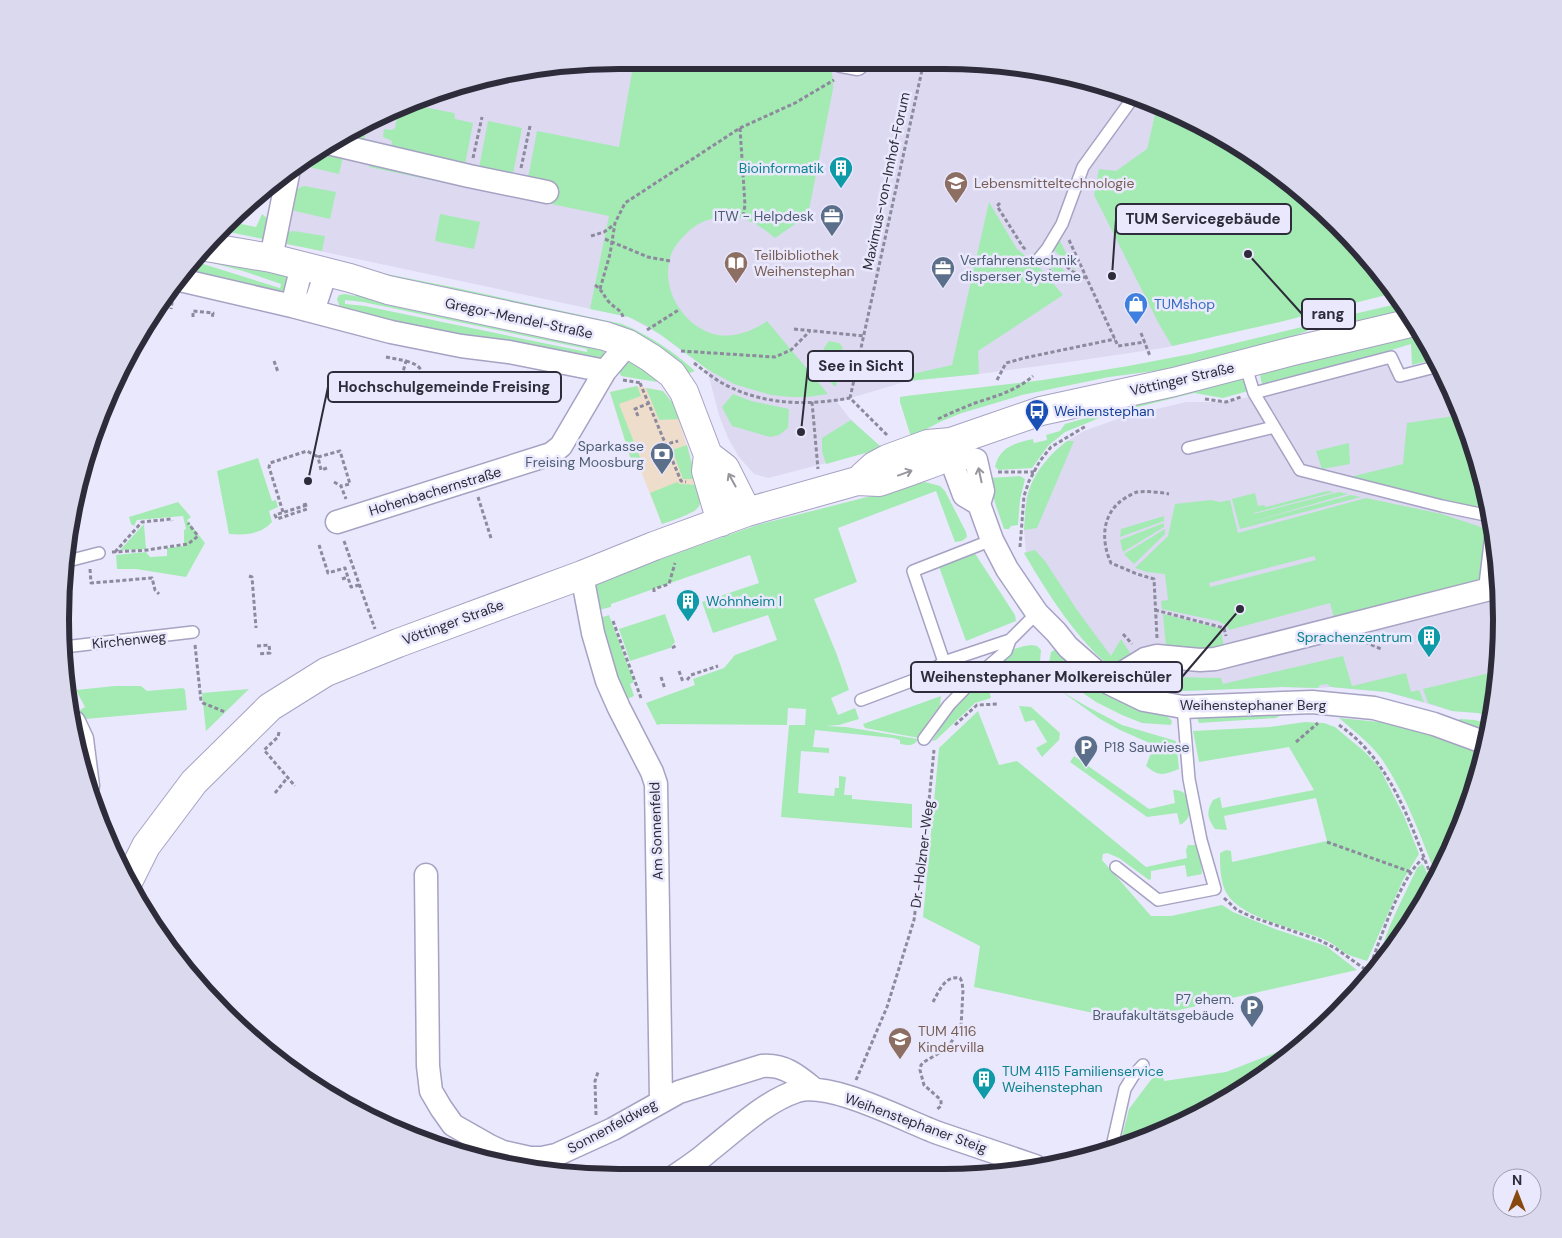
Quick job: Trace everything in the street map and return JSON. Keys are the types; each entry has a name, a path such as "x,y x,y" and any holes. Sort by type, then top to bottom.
{"main road":[{"name":"Gregor-Mendel-Straße","path":"213,248 271,258 388,290 604,336 634,330 651,358 672,374 684,392 708,455 706,471 721,522"},
{"name":"Vöttinger Straße","path":"132,875 146,846 194,782 270,707 334,668 747,512 857,481 879,482 938,461 950,440 1041,411 1174,382 1408,324"},
{"name":"Gregor-Mendel-Straße","path":"708,455 725,468 747,512"}],"street":[{"path":"338,145 547,192"},
{"path":"271,258 287,180"},
{"path":"299,308 318,299 314,269"},
{"path":"184,281 392,332 461,346 509,352 614,375"},
{"name":"Hohenbachernstraße","path":"343,514 472,480 551,454 557,450 574,424 614,375 634,330"},
{"name":"Weihenstephaner Berg","path":"950,440 976,460 983,491 979,504 992,540 1007,569 1037,613 1068,647 1109,683 1144,700 1183,707 1312,702 1374,708 1434,724 1480,741"},
{"name":"Am Sonnenfeld","path":"582,575 594,633 608,681 656,784 661,1101"},
{"path":"1109,683 1145,659 1157,656 1200,660 1215,659 1490,589 1491,577"},
{"name":"Sonnenfeldweg","path":"426,875 428,1066 431,1091 453,1125 469,1135 503,1152 530,1158 542,1158 556,1155 597,1136 679,1092 762,1066 771,1065 784,1068 814,1089"},
{"name":"Weihenstephaner Steig","path":"684,1169 743,1124 786,1095 814,1089 849,1096 937,1132 1026,1163"}],"lane":[{"path":"1038,260 1062,224 1083,167 1130,102"},
{"path":"1254,393 1391,357 1400,376 1433,368"},
{"path":"1245,364 1254,393 1300,470 1483,515"},
{"path":"1188,448 1274,427"},
{"path":"944,662 912,571 992,540"},
{"path":"72,560 94,554"},
{"path":"929,742 948,706 978,675 1006,651 1010,640 1037,613"},
{"name":"Kirchenweg","path":"70,646 193,632"},
{"path":"861,700 922,677 944,662 1010,640"},
{"path":"1116,867 1158,900 1215,890 1201,840 1189,779 1183,707"},
{"path":"1113,1142 1125,1089 1142,1065"}],"path":[{"path":"600,289 612,243 615,223 625,203 740,128 795,103 839,69"},
{"name":"Maximus-von-Imhof-Forum","path":"850,398 922,69"},
{"path":"470,176 482,117"},
{"path":"518,186 530,126"},
{"path":"740,128 745,205 743,217"},
{"path":"591,236 604,232 615,223"},
{"path":"1062,224 1118,346 1145,342"},
{"path":"604,240 648,257 670,261"},
{"path":"1047,249 1073,272 1086,277"},
{"path":"595,285 600,289 608,302 622,313 634,330 653,334"},
{"path":"168,303 172,304 171,308"},
{"path":"634,330 680,309"},
{"path":"193,317 193,311 206,312 212,313 212,319"},
{"path":"794,329 864,336"},
{"path":"684,356 676,350 774,357 791,350 810,330"},
{"path":"1141,333 1150,356"},
{"path":"997,380 1006,363 1115,339"},
{"path":"386,357 406,361 419,367 422,375"},
{"path":"274,361 278,372"},
{"path":"403,372 406,361"},
{"path":"692,362 722,383 743,393 768,400 802,403 850,398 892,441"},
{"path":"614,375 645,384"},
{"path":"950,440 961,409 1001,395 1033,376"},
{"path":"640,383 674,470 681,481 683,481"},
{"path":"1200,398 1226,402 1254,393"},
{"path":"812,402 818,469"},
{"path":"638,416 635,408 649,403"},
{"path":"1020,553 1024,496 1029,481 1050,447 1087,426"},
{"path":"664,445 674,442"},
{"path":"283,512 269,467 270,463 307,451 318,457 340,451 350,484 342,486 334,482"},
{"path":"318,457 321,470 327,468"},
{"path":"992,472 1034,472"},
{"path":"472,480 491,538"},
{"path":"342,486 343,514 359,584 371,618"},
{"path":"1157,656 1154,579 1111,563 1106,551 1104,534 1110,513 1119,502 1136,492 1169,494"},
{"path":"305,503 307,509 277,519 275,514 283,512 304,506 305,503"},
{"path":"115,552 142,522 171,519 172,521"},
{"path":"158,594 152,578 91,583 94,554 150,550 188,544 198,536 188,523"},
{"path":"318,545 328,573 345,568 351,587 359,584"},
{"path":"654,592 654,589 669,584 677,559"},
{"path":"250,576 252,577 256,628"},
{"path":"342,579 348,577"},
{"path":"1155,610 1224,628 1230,655"},
{"path":"613,620 631,664 641,698"},
{"path":"193,632 201,701 226,712"},
{"path":"258,646 269,645 270,653 258,654"},
{"path":"672,648 677,645"},
{"path":"679,671 685,681 691,675 718,666"},
{"path":"661,678 665,689"},
{"path":"929,742 977,704 999,704"},
{"path":"1296,742 1318,723"},
{"path":"1337,724 1363,745 1388,777 1430,874"},
{"path":"279,731 278,737 264,750 295,786"},
{"name":"Dr.-Holzner-Weg","path":"849,1096 887,1007 914,920 928,811 929,742"},
{"path":"275,793 288,777"},
{"path":"1327,842 1411,872"},
{"path":"1372,964 1394,905 1417,862 1424,858"},
{"path":"1215,890 1237,910 1252,918 1319,940 1335,948 1367,970"},
{"path":"930,1111 937,1110 941,1106 941,1100 924,1085 920,1070 921,1065 944,1050 957,1035 961,1027 963,990 960,978 950,978 945,982 933,1002"},
{"path":"597,1136 595,1081 598,1072"}],"shaded area":[{"path":"619,69 943,69 1015,73 1050,79 1085,87 1155,112 1147,149 1213,337 1163,348 1069,362 908,381 837,402 851,420 880,446 869,452 768,478 754,474 739,457 728,438 719,415 707,369 661,335 629,317 287,244 300,171 327,153 370,162 346,141 376,125 442,98 477,87 547,73"},
{"path":"1390,365 1401,373 1433,369 1464,442 1475,477 1487,538 1483,570 1492,588 1493,619 1489,691 1485,715 1452,711 1387,692 1331,687 1184,691 1164,689 1159,685 1143,682 1115,670 1095,652 1068,619 1024,553 1026,552 1024,530 1026,500 1029,490 1039,471 1052,454 1067,441 1084,431 1123,417 1186,402 1224,402 1285,390"},
{"path":"637,386 663,391 675,406 701,495 700,504 695,511 662,524 637,461 632,463 610,392"},
{"path":"954,1166 972,1168 953,1169"}],"green space":[{"path":"632,69 831,70 833,89 808,215 775,238 761,227 741,218 725,217 707,220 691,229 678,242 672,252 668,267 668,279 676,303 691,322 713,334 727,336 742,334 767,321 828,394 807,397 771,395 734,384 707,369 647,326 629,317 590,309 609,216 518,197 518,193 528,178 537,131 619,147"},
{"path":"420,106 454,113 455,119 473,123 465,165 390,153 392,141 383,137 384,129 392,130 395,128 397,116"},
{"path":"1155,112 1218,142 1249,161 1306,205 1357,256 1388,295 1280,322 1172,346 1094,195 1099,169 1116,171 1147,149"},
{"path":"488,121 522,128 513,174 479,168"},
{"path":"366,130 364,142 351,138"},
{"path":"330,155 343,157 339,174 309,167 308,165 319,158"},
{"path":"370,162 513,192 512,197 369,167"},
{"path":"304,186 336,192 330,219 295,211 292,208 296,189"},
{"path":"989,202 1017,249 1040,268 1063,295 978,351 979,374 908,381 908,375 952,365"},
{"path":"262,214 269,220 263,239 228,232 237,223 256,227"},
{"path":"440,214 480,222 474,249 435,241"},
{"path":"293,231 325,236 322,251 287,244 288,232"},
{"path":"1060,241 1076,272 1053,249"},
{"path":"206,255 281,273 290,280 287,289 283,293 191,273 200,263 280,288 281,284 243,271 202,260"},
{"path":"1048,255 1066,272 1060,278 1044,260"},
{"path":"361,269 622,324 660,344 695,371 683,375 520,309"},
{"path":"356,293 602,346 605,356 597,362 341,310 337,299 339,295 355,296","holes":["345,300 363,302 587,349 587,352 365,306 345,304"]},
{"path":"1395,304 1400,312 1313,333 1324,321"},
{"path":"1314,324 1307,331 1269,345 1162,370 1109,377 1022,395 962,413 911,437 900,402 900,397 906,396 1043,380 1128,366 1191,354"},
{"path":"1413,332 1429,361 1412,365 1411,344 1340,366 1263,385 1260,373"},
{"path":"829,341 839,343 843,350 836,386 821,371 824,348"},
{"path":"630,361 645,369 657,382 621,376 619,371 625,363"},
{"path":"1244,378 1248,391 1223,398 1194,393 1118,412 1065,432 1048,446 1032,468 999,470 995,467 997,460 1004,450 1020,442 1033,439 1034,443 1047,440 1046,435 1060,431 1065,424 1131,405"},
{"path":"637,386 641,396 619,404 641,460 632,463 610,392"},
{"path":"646,388 663,391 675,406 680,419 659,420"},
{"path":"733,394 751,401 789,409 788,428 779,435 770,437 732,426 722,407"},
{"path":"1454,416 1475,477 1482,510 1346,481 1346,478 1403,464 1407,423"},
{"path":"851,420 880,446 869,452 826,464 822,451 822,438"},
{"path":"1067,441 1074,441 1037,528 1024,530 1026,503 1032,482 1047,459"},
{"path":"1349,443 1350,464 1322,469 1316,451"},
{"path":"687,445 696,479 683,479 672,450"},
{"path":"258,458 272,501 276,500 278,507 269,511 272,522 262,530 246,534 229,534 217,471"},
{"path":"1020,476 1025,479 1020,500 1018,525 1004,529 989,478"},
{"path":"677,482 680,484 698,485 701,498 699,506 688,514 662,524 650,493"},
{"path":"925,482 940,486 945,491 967,537 962,541 955,542 936,491 838,528 857,582 814,599 849,690 831,698 838,715 855,708 859,719 839,725 826,726 846,727 918,739 911,745 906,745 900,744 900,740 893,738 815,730 813,747 829,748 829,753 801,751 798,793 834,796 835,788 839,788 839,776 846,777 844,795 852,795 852,799 912,804 912,828 781,817 789,725 805,725 806,709 788,708 787,725 657,725 646,703 695,685 693,679 724,668 735,655 777,640 768,615 713,633 702,602 759,583 750,555 611,604 611,607 595,611 592,587 641,566 757,525 875,495 899,487"},
{"path":"1327,491 1334,492 1254,514 1339,492 1348,494 1247,523 1351,495 1361,497 1240,529 1232,499 1255,493 1258,506 1264,505 1266,507"},
{"path":"1366,498 1442,514 1486,530 1487,538 1480,579 1334,618 1330,603 1229,630 1226,625 1218,621 1162,609 1161,601 1168,600 1165,574 1147,572 1135,568 1168,536 1175,504 1230,500 1238,533","holes":["1314,556 1316,560 1210,587 1209,583"]},
{"path":"178,502 191,517 187,520 205,543 186,577 136,569 117,569 116,555 146,552 150,557 167,556 167,548 184,546 184,530 186,529 183,516 137,520 134,526 131,524 129,517"},
{"path":"1164,516 1164,521 1120,537 1121,529"},
{"path":"1164,523 1164,527 1123,552 1120,540"},
{"path":"144,524 146,549 120,550"},
{"path":"1165,529 1165,534 1134,564 1124,554"},
{"path":"1035,550 1045,561 1077,610 1111,656 1121,639 1132,656 1115,670 1089,647 1053,600 1024,553"},
{"path":"974,552 1015,615 1016,621 966,641 938,564"},
{"path":"665,614 675,642 670,648 630,661 619,629"},
{"path":"1163,614 1222,629 1224,646 1206,651 1166,647"},
{"path":"609,615 634,682 630,684 634,696 623,701 597,619"},
{"path":"1032,645 1037,646 1041,650 1040,662 1025,679 1016,666 987,682 991,698 975,703 936,740 932,741 954,708 1011,650"},
{"path":"1056,649 1080,675 1101,692 1115,700 1168,717 1172,721 1171,725 1142,723 1096,702 1051,671 1049,663 1051,652"},
{"path":"1343,656 1352,686 1406,673 1411,692 1419,690 1424,702 1387,692 1331,687 1327,684 1320,685 1318,688 1282,687 1184,691 1164,689 1159,685 1141,680 1144,674 1154,669 1159,670 1168,677 1221,678 1223,684"},
{"path":"992,658 952,697 947,681 950,672"},
{"path":"1491,673 1485,715 1452,711 1428,703 1423,689"},
{"path":"115,686 141,686 147,691 183,688 185,690 187,710 85,719 80,710 85,707 76,690"},
{"path":"249,689 206,731 202,693"},
{"path":"1061,691 1122,725 1176,741 1179,769 1162,774 1151,770 1146,766 1154,745 1100,719"},
{"path":"941,696 940,706 929,720 919,738 865,728 863,724"},
{"path":"1019,706 1031,707 1060,733 1059,740 1042,757 1036,748 1047,742 1034,720 1025,722"},
{"path":"978,711 999,765 1017,761 1146,867 1187,858 1186,850 1188,845 1200,847 1202,874 1187,877 1185,865 1151,871 1151,879 1149,880 1119,858 1107,853 1103,854 1102,860 1151,916 1171,916 1222,905 1233,912 1275,929 1326,946 1357,970 1130,1021 974,987 980,946 923,917 939,748"},
{"path":"1284,714 1276,718 1199,723 1197,718"},
{"path":"1339,718 1380,722 1414,730 1477,751 1464,796 1433,869 1398,786 1381,758 1362,737"},
{"path":"1459,720 1475,720 1484,722 1482,728 1461,722"},
{"path":"1305,722 1324,723 1335,727 1365,752 1379,767 1404,816 1419,854 1403,880 1367,961 1347,954 1326,940 1270,922 1244,910 1227,894 1223,885 1220,853 1226,850 1231,851 1232,862 1327,841 1316,798 1224,816 1227,830 1215,829 1210,821 1208,811 1213,800 1220,797 1222,808 1314,790 1289,747 1199,762 1193,731 1270,727"},
{"path":"1074,756 1149,809 1175,803 1173,790 1180,791 1188,798 1191,810 1189,816 1180,825 1177,813 1147,817 1070,762"},
{"path":"1422,864 1429,877 1401,925 1381,953 1394,917 1417,868"},
{"path":"1288,1048 1249,1077 1218,1096 1186,1113 1121,1140 1129,1109 1161,1069 1164,1081 1226,1072"}],"place":[{"name":"Bioinformatik","path":"841,189"},
{"name":"Lebensmitteltechnologie","path":"956,204"},
{"name":"ITW - Helpdesk","path":"832,237"},
{"name":"rang","path":"1248,254"},
{"name":"TUM Servicegebäude","path":"1112,276"},
{"name":"Teilbibliothek Weihenstephan","path":"736,284"},
{"name":"Verfahrenstechnik disperser Systeme","path":"943,289"},
{"name":"TUMshop","path":"1136,325"},
{"name":"See in Sicht","path":"801,432"},
{"name":"Weihenstephan","path":"1037,432"},
{"name":"Sparkasse Freising Moosburg","path":"662,475"},
{"name":"Hochschulgemeinde Freising","path":"308,481"},
{"name":"Weihenstephaner Molkereischüler","path":"1240,609"},
{"name":"Wohnheim I","path":"688,622"},
{"name":"Sprachenzentrum","path":"1429,658"},
{"name":"P18 Sauwiese","path":"1086,768"},
{"name":"P7 ehem. Braufakultätsgebäude","path":"1252,1028"},
{"name":"TUM 4116 Kindervilla","path":"900,1060"},
{"name":"TUM 4115 Familienservice Weihenstephan","path":"984,1100"}]}
